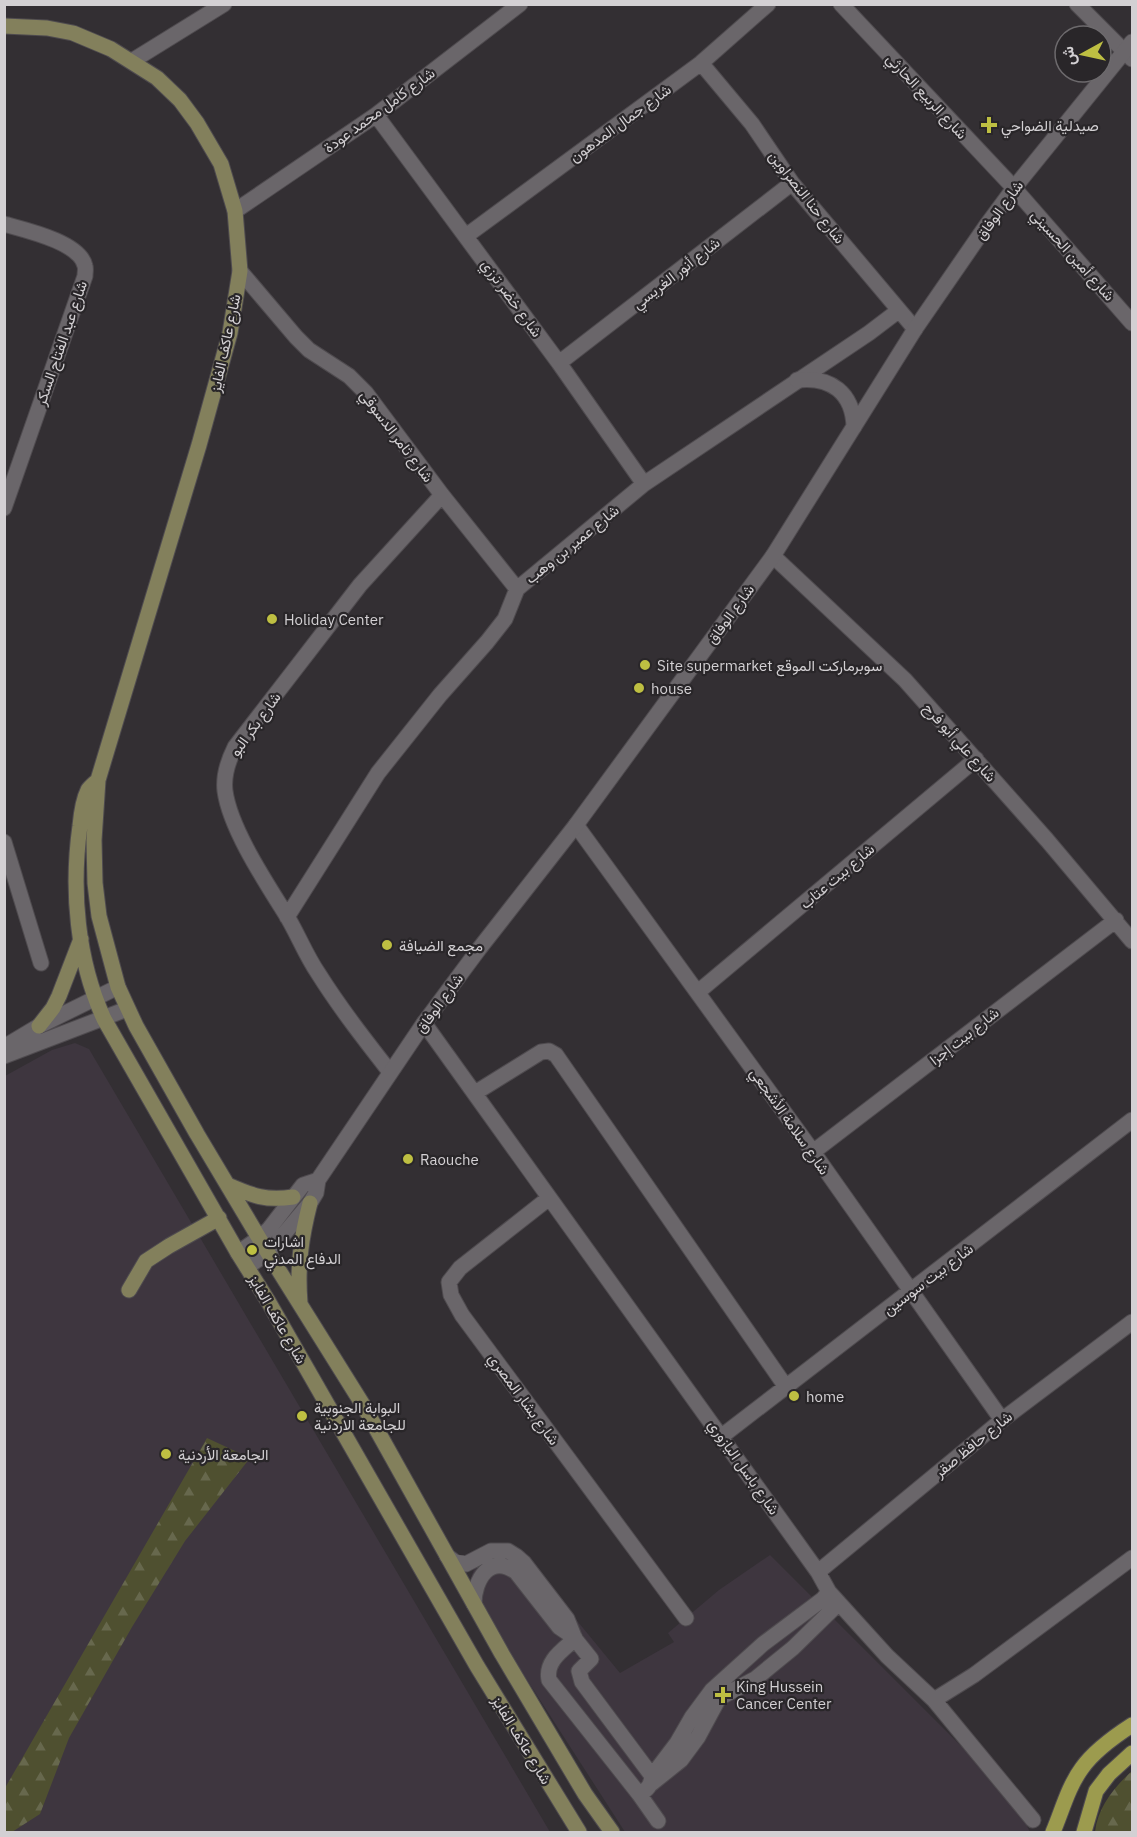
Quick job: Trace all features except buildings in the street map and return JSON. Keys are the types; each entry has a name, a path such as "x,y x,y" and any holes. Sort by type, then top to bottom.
{"main road":[{"name":"شارع عاكف الفايز","path":"4,26 47,28 73,33 111,49 157,78 180,100 197,123 221,164 235,211 240,271 230,333 213,398 98,780 94,840 95,883 99,916 118,987 127,1009 228,1185 363,1405 474,1605 580,1785 612,1833"},
{"name":"شارع عاكف الفايز","path":"98,780 88,790 76,852 76,903 87,974 94,999 477,1666 579,1833"},
{"path":"39,1026 59,996 81,939"},
{"path":"228,1185 264,1199 293,1197"},
{"path":"301,1306 300,1248 310,1203"},
{"path":"129,1290 146,1262 169,1246 219,1218"},
{"path":"1053,1833 1071,1787 1083,1767 1106,1744 1132,1725"},
{"path":"1084,1833 1096,1791 1109,1774 1132,1753"}],"street":[{"path":"132,61 224,4"},
{"name":"شارع كامل محمد عودة","path":"235,211 376,116 520,4"},
{"name":"شارع جمال المدهون","path":"466,236 701,63 768,4"},
{"name":"شارع الربيع الحارثي","path":"841,4 1014,188"},
{"path":"1077,4 1130,51"},
{"name":"شارع الوفاق","path":"247,1267 268,1253 310,1203 316,1193 318,1180 424,1023 576,825 773,556 915,329 1014,188 1130,51"},
{"name":"شارع حنا النصراوين","path":"701,63 752,124 792,183 915,329"},
{"name":"شارع خضر ترزي","path":"376,116 559,363 644,484"},
{"name":"شارع أنور الغريسي","path":"559,363 792,183"},
{"name":"شارع أمين الحسيني","path":"1014,188 1132,322"},
{"name":"شارع عبد الفتاح السكر","path":"4,224 58,241 77,255 85,266 85,276 4,508"},
{"name":"شارع ثامر الدسوقي","path":"240,271 296,338 309,350 349,376 366,393 442,495 517,589"},
{"name":"شارع عمير بن وهب","path":"287,917 378,773 440,694 499,627 512,605 517,589 644,484 869,333 898,311"},
{"path":"797,380 822,380 833,385 849,404 854,428"},
{"name":"شارع بكر البو","path":"390,1072 353,1025 316,971 240,834 229,806 225,784 228,762 235,747 360,585 442,495"},
{"name":"شارع علي أبو فرح","path":"773,556 905,680 1132,941"},
{"name":"شارع بيت عتاب","path":"698,992 976,759"},
{"name":"شارع سلامة الأشجعي","path":"576,825 813,1152 1002,1420"},
{"path":"4,842 7,860 41,963"},
{"name":"شارع بيت إجزا","path":"813,1152 1116,920"},
{"path":"4,1047 39,1026 118,987"},
{"path":"4,1056 127,1009"},
{"name":"شارع باسل اليازوري","path":"424,1023 722,1436 834,1598 887,1656 934,1700 1033,1820"},
{"path":"475,1093 541,1052 549,1051 556,1055 786,1387"},
{"name":"شارع بيت سوسين","path":"722,1436 1132,1120"},
{"name":"شارع الوفاق","path":"238,1253 269,1229 303,1185 318,1180"},
{"name":"شارع بشار المصري","path":"549,1198 460,1268 449,1282 451,1295 462,1315 686,1618"},
{"name":"شارع حافظ صقر","path":"818,1572 1002,1420 1132,1322"},
{"path":"447,1556 455,1562 466,1564 491,1551 508,1551 516,1556 524,1563 567,1619 575,1639"},
{"path":"934,1700 974,1675 1132,1558"},
{"path":"474,1605 476,1587 482,1576 493,1567 508,1566 516,1572 559,1627 575,1639 591,1659 579,1671 582,1682 648,1785 658,1821"},
{"path":"648,1785 711,1690 763,1644 823,1599 834,1598"},
{"path":"648,1785 681,1760 698,1737 719,1698 755,1679 793,1648 834,1598"},
{"path":"575,1639 553,1659 547,1672 549,1680 648,1785"}],"shaded area":[{"name":"الجامعة الأردنية","path":"75,1043 89,1049 550,1832 5,1832 5,1076 52,1050"},
{"name":"King Hussein Cancer Center","path":"510,1547 524,1551 546,1583 620,1673 674,1642 668,1633 719,1590 770,1555 999,1784 1022,1816 1030,1832 625,1832 472,1592 471,1578 477,1561"}],"green space":[{"path":"207,1438 250,1458 185,1541 132,1627 69,1738 40,1814 12,1832 5,1832 5,1788"},
{"path":"1132,1771 1132,1832 1095,1832 1103,1806"}],"place":[{"name":"صيدلية الضواحي","path":"989,125"},
{"name":"Holiday Center","path":"272,619"},
{"name":"Site supermarket سوبرماركت الموقع","path":"645,665"},
{"name":"house","path":"639,688"},
{"name":"مجمع الضيافة","path":"387,945"},
{"name":"Raouche","path":"408,1159"},
{"name":"اشارات الدفاع المدني","path":"252,1250"},
{"name":"home","path":"794,1396"},
{"name":"البوابة الجنوبية للجامعة الاردنية","path":"302,1416"},
{"name":"الجامعة الأردنية","path":"166,1454"},
{"name":"King Hussein Cancer Center","path":"723,1695"}]}
